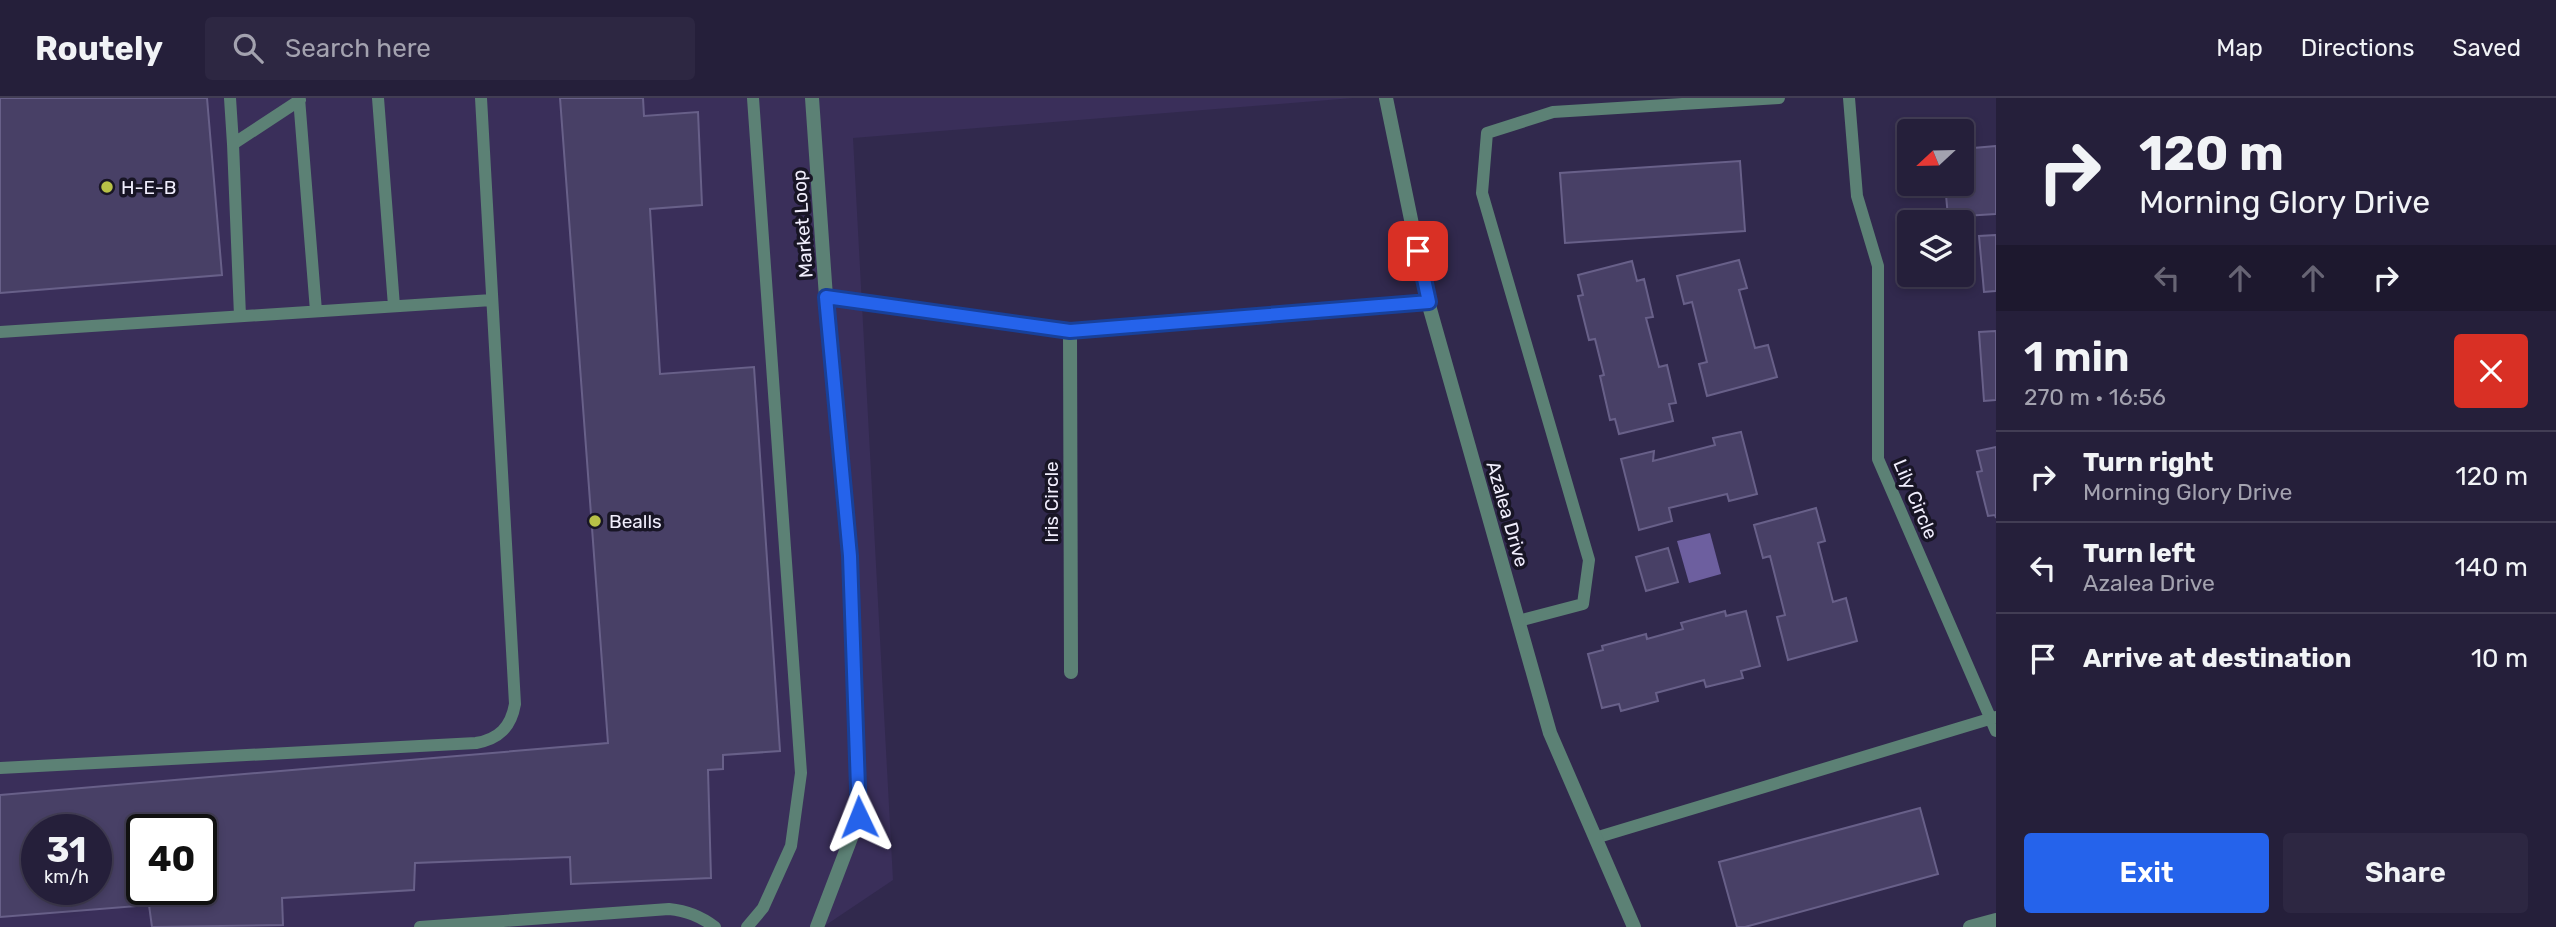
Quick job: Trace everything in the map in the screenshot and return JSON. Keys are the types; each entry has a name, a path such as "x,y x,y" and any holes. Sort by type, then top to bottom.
{"street":[{"name":"Market Loop","path":"812,98 826,297 850,556 859,817 817,927"},
{"name":"Azalea Drive","path":"1386,98 1429,302 1549,733 1634,927"},
{"path":"826,297 1070,331 1429,302"},
{"name":"Iris Circle","path":"1070,331 1071,672"},
{"path":"1970,927 1996,920"}],"lane":[{"path":"230,98 240,316"},
{"path":"378,98 394,306"},
{"path":"0,768 476,743 499,735 507,726 515,704 481,98"},
{"path":"747,927 763,908 791,846 801,773 799,711 753,98"},
{"path":"1518,621 1583,604 1589,560 1482,193 1487,133 1553,112 1779,98"},
{"name":"Lily Circle","path":"1849,98 1857,196 1878,266 1878,459 1993,718 1996,731"},
{"path":"233,144 300,99 316,311"},
{"path":"0,332 492,300"},
{"path":"1595,838 1993,718"},
{"path":"420,927 669,909 702,917 715,927"}],"shaded area":[{"path":"0,98 1353,98 853,138 893,880 823,927 0,927"},
{"path":"1710,533 1721,574 1689,583 1677,541"}],"building":[{"name":"H-E-B","path":"0,98 207,98 222,275 0,293"},
{"path":"560,98 643,98 644,116 698,112 702,205 650,209 660,374 754,367 780,751 723,755 723,769 708,770 711,878 571,884 570,857 415,863 414,890 282,898 283,925 152,927 149,905 0,917 0,795 608,743"},
{"path":"1996,146 1996,214 1974,215 1974,210 1947,210 1946,196 1974,196 1974,148"},
{"path":"1740,161 1745,231 1565,243 1560,173"},
{"path":"1996,235 1996,291 1984,292 1979,236"},
{"path":"1739,260 1747,288 1739,290 1755,348 1768,345 1777,377 1707,396 1699,364 1707,362 1692,302 1684,304 1677,276"},
{"path":"1632,261 1637,281 1644,279 1653,317 1646,318 1659,367 1667,365 1676,403 1669,404 1673,421 1619,434 1615,419 1610,420 1600,376 1604,375 1595,339 1589,340 1578,296 1583,295 1578,275"},
{"path":"1996,331 1996,400 1984,401 1979,332"},
{"path":"1741,432 1757,494 1729,501 1727,494 1669,508 1672,521 1639,530 1621,459 1654,451 1653,461 1715,445 1713,438"},
{"path":"1996,447 1996,518 1995,515 1988,516 1977,472 1982,471 1977,451"},
{"path":"1816,508 1825,541 1818,543 1833,602 1846,598 1857,641 1788,660 1777,617 1785,615 1770,556 1763,558 1754,525"},
{"path":"1668,548 1678,582 1646,591 1636,557"},
{"path":"1725,611 1726,616 1746,611 1760,666 1741,671 1743,678 1706,687 1704,680 1656,693 1658,701 1621,711 1619,704 1602,708 1588,654 1603,650 1602,646 1646,634 1647,639 1683,629 1681,623"},
{"path":"1920,808 1938,874 1737,927 1719,862"}],"place":[{"name":"H-E-B","path":"107,187"},
{"name":"Bealls","path":"595,521"}],"route":[{"path":"859,817 850,556 826,297 1070,331 1429,302 1418,251"}]}
